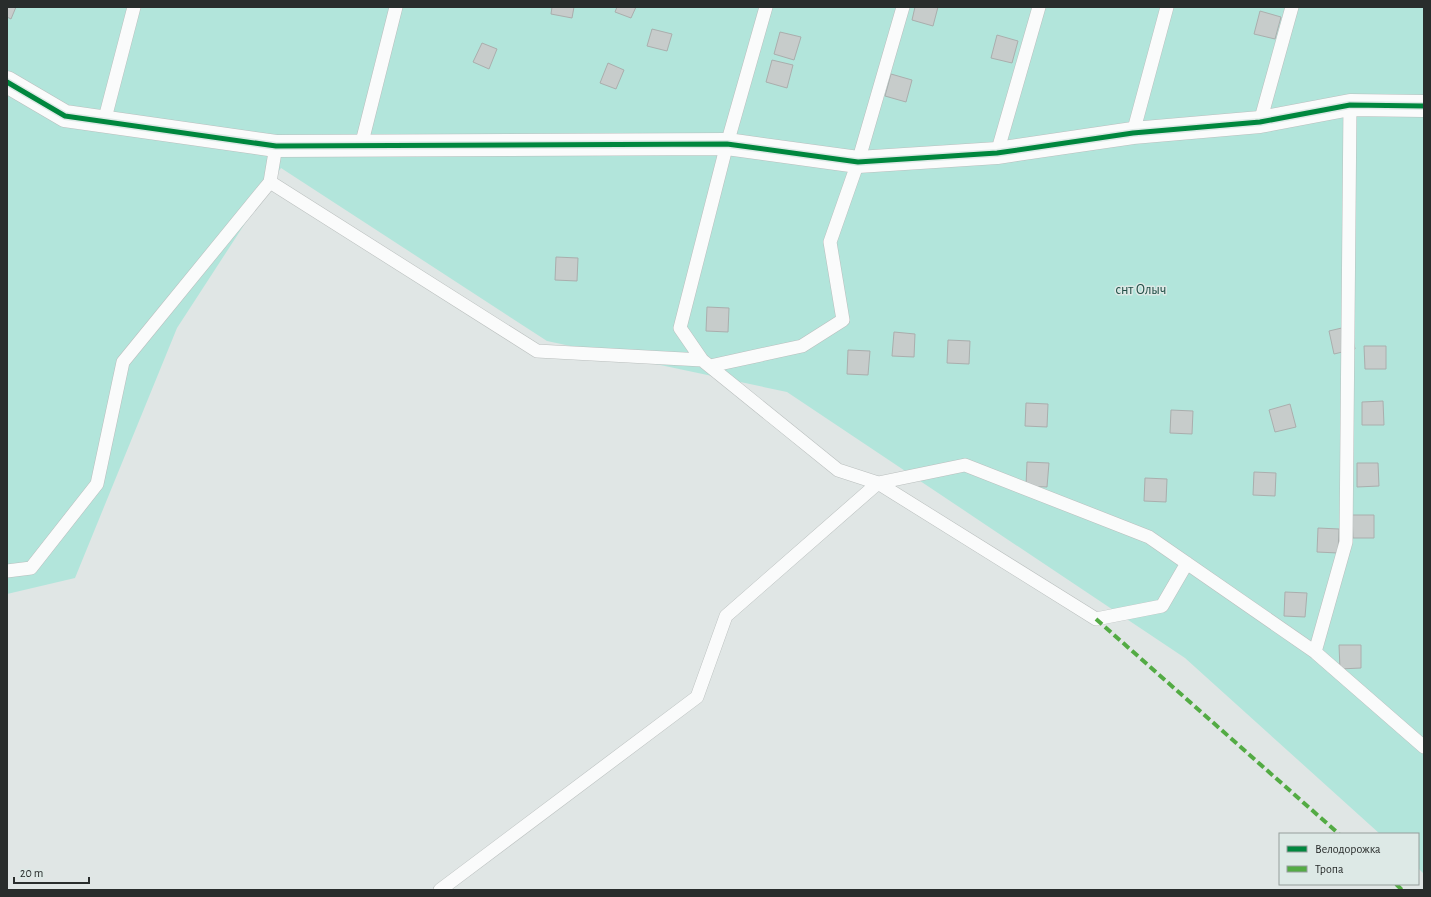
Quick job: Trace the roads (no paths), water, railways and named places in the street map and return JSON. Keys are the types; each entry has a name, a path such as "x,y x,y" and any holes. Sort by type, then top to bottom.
{"street":[{"path":"7,82 65,116 276,146 727,144 858,162 997,153 1133,133 1260,122 1350,105 1424,106"}],"lane":[{"path":"104,122 134,7"},
{"path":"360,146 396,7"},
{"path":"766,7 727,144 680,328 706,363 838,470 878,483 1096,619 1162,606 1187,563"},
{"path":"270,182 537,351 706,363 802,346 843,320 830,242 858,162 903,7"},
{"path":"997,153 1039,7"},
{"path":"1133,133 1167,7"},
{"path":"1260,122 1292,7"},
{"path":"1315,652 1346,542 1350,105"},
{"path":"7,571 31,568 97,484 123,362 270,182 276,146"},
{"path":"440,890 697,697 726,616 878,483 965,464 1150,537 1315,652 1424,747"}],"park label":[{"name":"снт Олыч","path":"1141,289"}]}
